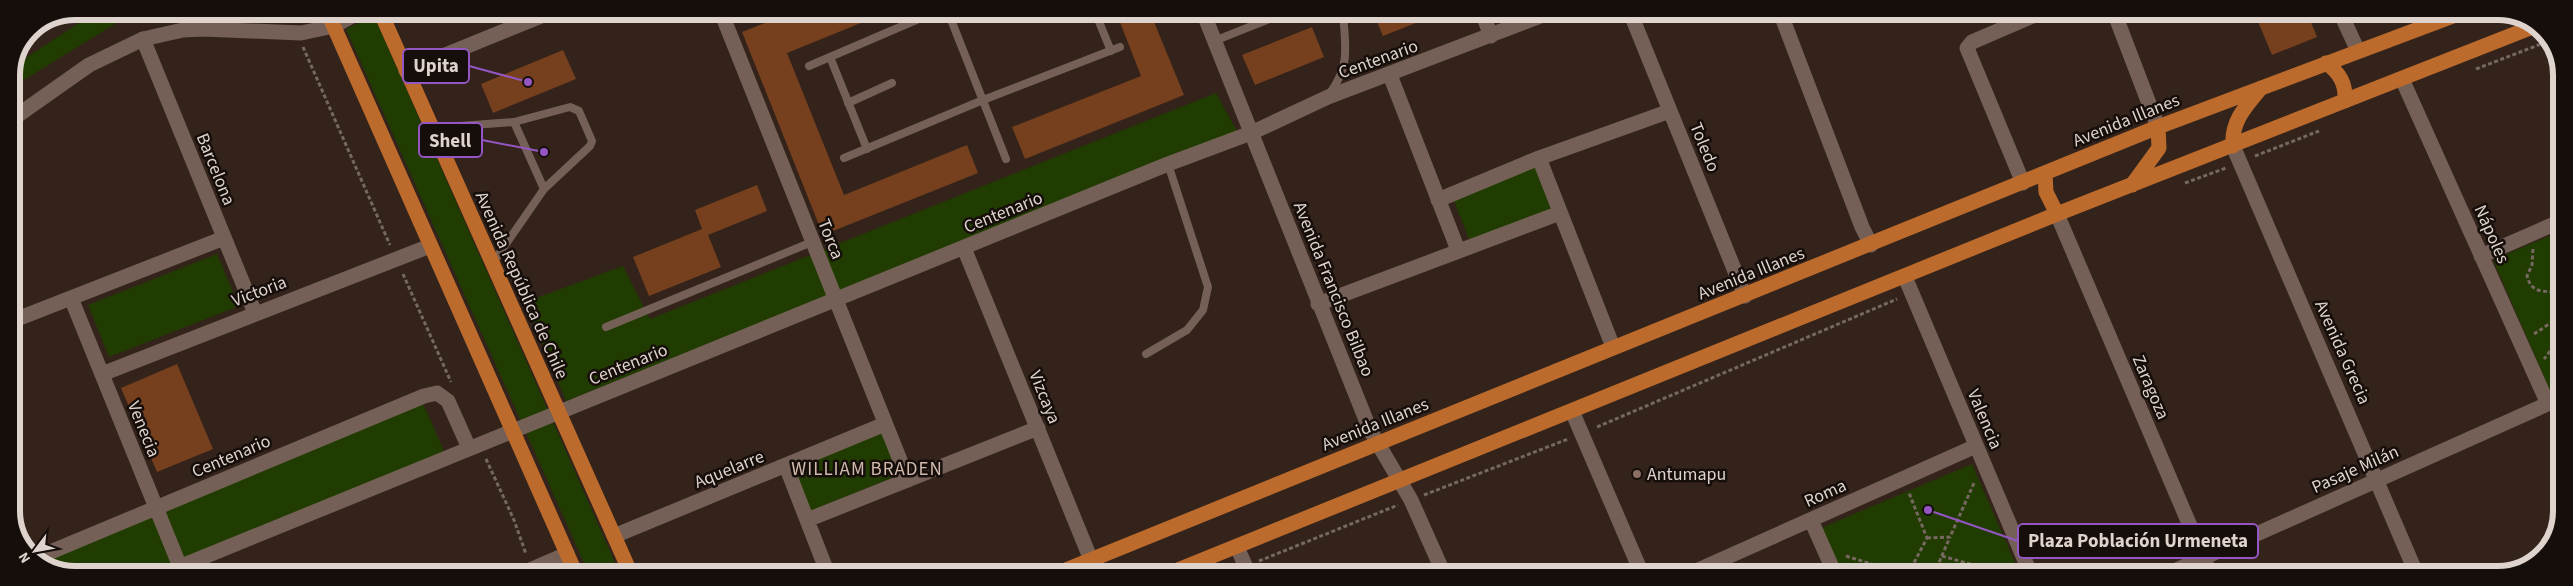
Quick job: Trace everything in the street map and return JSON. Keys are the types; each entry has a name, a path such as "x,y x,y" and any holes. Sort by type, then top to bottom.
{"main road":[{"path":"331,20 572,566"},
{"name":"Avenida República de Chile","path":"384,20 627,566"},
{"name":"Avenida Illanes","path":"1077,566 2158,127 2441,20"},
{"path":"1188,566 1572,410 1905,278 2057,214 2528,29"},
{"path":"2326,63 2334,68 2343,83 2345,101"},
{"path":"2233,146 2235,124 2240,113 2262,87"},
{"path":"2131,186 2159,148 2158,127"},
{"path":"2045,174 2046,192 2057,214"}],"street":[{"path":"20,114 90,65 143,39 183,30 312,32 334,26 345,20"},
{"path":"406,71 531,20"},
{"name":"Torca","path":"724,20 908,480"},
{"name":"Avenida Francisco Bilbao","path":"1206,20 1318,304 1378,444 1411,500 1440,566"},
{"path":"1485,20 1491,36"},
{"name":"Centenario","path":"190,566 512,430 1168,164 1251,133 1328,97 1531,20"},
{"name":"Toledo","path":"1633,20 1745,296"},
{"path":"1783,20 1862,227 1871,245"},
{"path":"2023,20 1972,42 1967,48 2010,156 2023,183"},
{"path":"2117,20 2158,127"},
{"path":"2344,20 2358,51"},
{"name":"Barcelona","path":"143,39 255,312"},
{"path":"1390,75 1458,250"},
{"name":"Nápoles","path":"2402,79 2520,342 2534,371 2553,398"},
{"path":"1438,200 1539,158 1670,111"},
{"name":"Avenida Grecia","path":"2233,146 2413,566"},
{"path":"1539,158 1613,347"},
{"path":"1318,304 1560,213"},
{"name":"Zaragoza","path":"2057,214 2207,566"},
{"path":"2481,256 2553,224"},
{"path":"20,318 224,238"},
{"name":"Victoria","path":"102,374 255,312 430,246"},
{"name":"Vizcaya","path":"964,248 1092,560"},
{"name":"Valencia","path":"1905,278 2028,566"},
{"name":"Venecia","path":"71,298 179,566"},
{"name":"Centenario","path":"42,556 424,396 437,393 448,401 474,446"},
{"name":"Pasaje Milán","path":"2185,566 2553,402"},
{"path":"1572,410 1639,566"},
{"name":"Aquelarre","path":"614,536 886,424"},
{"path":"807,520 1038,428"},
{"name":"Roma","path":"1707,566 1976,446"},
{"path":"786,466 825,566"},
{"path":"1811,520 1831,566"},
{"path":"1237,547 1245,566"},
{"path":"540,566 567,554"}],"lane":[{"path":"809,66 916,20"},
{"path":"951,20 1006,159"},
{"path":"1097,20 1111,51"},
{"path":"1214,40 1266,20"},
{"path":"1328,97 1344,71 1346,54 1344,20"},
{"path":"844,158 983,100 1120,47"},
{"path":"830,57 867,149"},
{"path":"848,103 892,84"},
{"path":"432,128 514,122 570,107 579,111 592,141 590,146 544,189 492,264"},
{"path":"514,122 544,189"},
{"path":"1146,354 1187,330 1203,310 1208,288 1168,164"},
{"path":"606,327 812,242"}],"path":[{"path":"297,32 455,390"},
{"path":"2184,184 2239,163"},
{"path":"2532,233 2533,259 2527,276 2529,283 2536,290 2553,293"},
{"path":"1256,566 1411,500 1582,434 1912,293"},
{"path":"2520,342 2553,322"},
{"path":"2534,371 2553,346"},
{"path":"474,446 514,520 525,566"},
{"path":"1903,479 1927,538 1912,566"},
{"path":"1938,566 1975,479"},
{"path":"1927,538 1950,537"},
{"path":"1824,549 1878,566"},
{"path":"1942,556 1977,566"}],"green space":[{"path":"83,20 121,20 20,82 22,60"},
{"path":"365,20 376,20 616,566 585,566 346,29"},
{"path":"1216,93 1237,131 566,401 525,302 623,266 650,319"},
{"path":"1546,160 1565,209 1472,247 1453,198"},
{"path":"2553,234 2553,389 2550,390 2493,260"},
{"path":"217,254 239,306 109,357 88,305"},
{"path":"422,401 445,453 171,566 75,566 64,565 46,558"},
{"path":"881,432 899,475 808,512 791,469"},
{"path":"1972,464 2017,566 1837,566 1821,528"}],"building":[{"path":"773,20 868,20 787,53 844,195 967,145 978,173 823,235 742,32"},
{"path":"1119,20 1153,20 1184,95 1025,159 1012,127 1141,76"},
{"path":"1376,20 1423,20 1383,36"},
{"path":"2257,20 2310,20 2317,37 2272,55"},
{"path":"1312,27 1324,57 1255,85 1242,55"},
{"path":"563,50 576,79 493,113 481,84"},
{"path":"757,185 767,211 708,235 721,267 649,296 633,257 702,229 695,210"},
{"path":"177,364 213,449 157,472 121,388"}],"place":[{"name":"Upita","path":"528,82"},
{"name":"Shell","path":"544,152"},
{"name":"Antumapu","path":"1637,474"},
{"name":"Plaza Población Urmeneta","path":"1928,510"}],"district":[{"name":"WILLIAM BRADEN","path":"867,468"}]}
